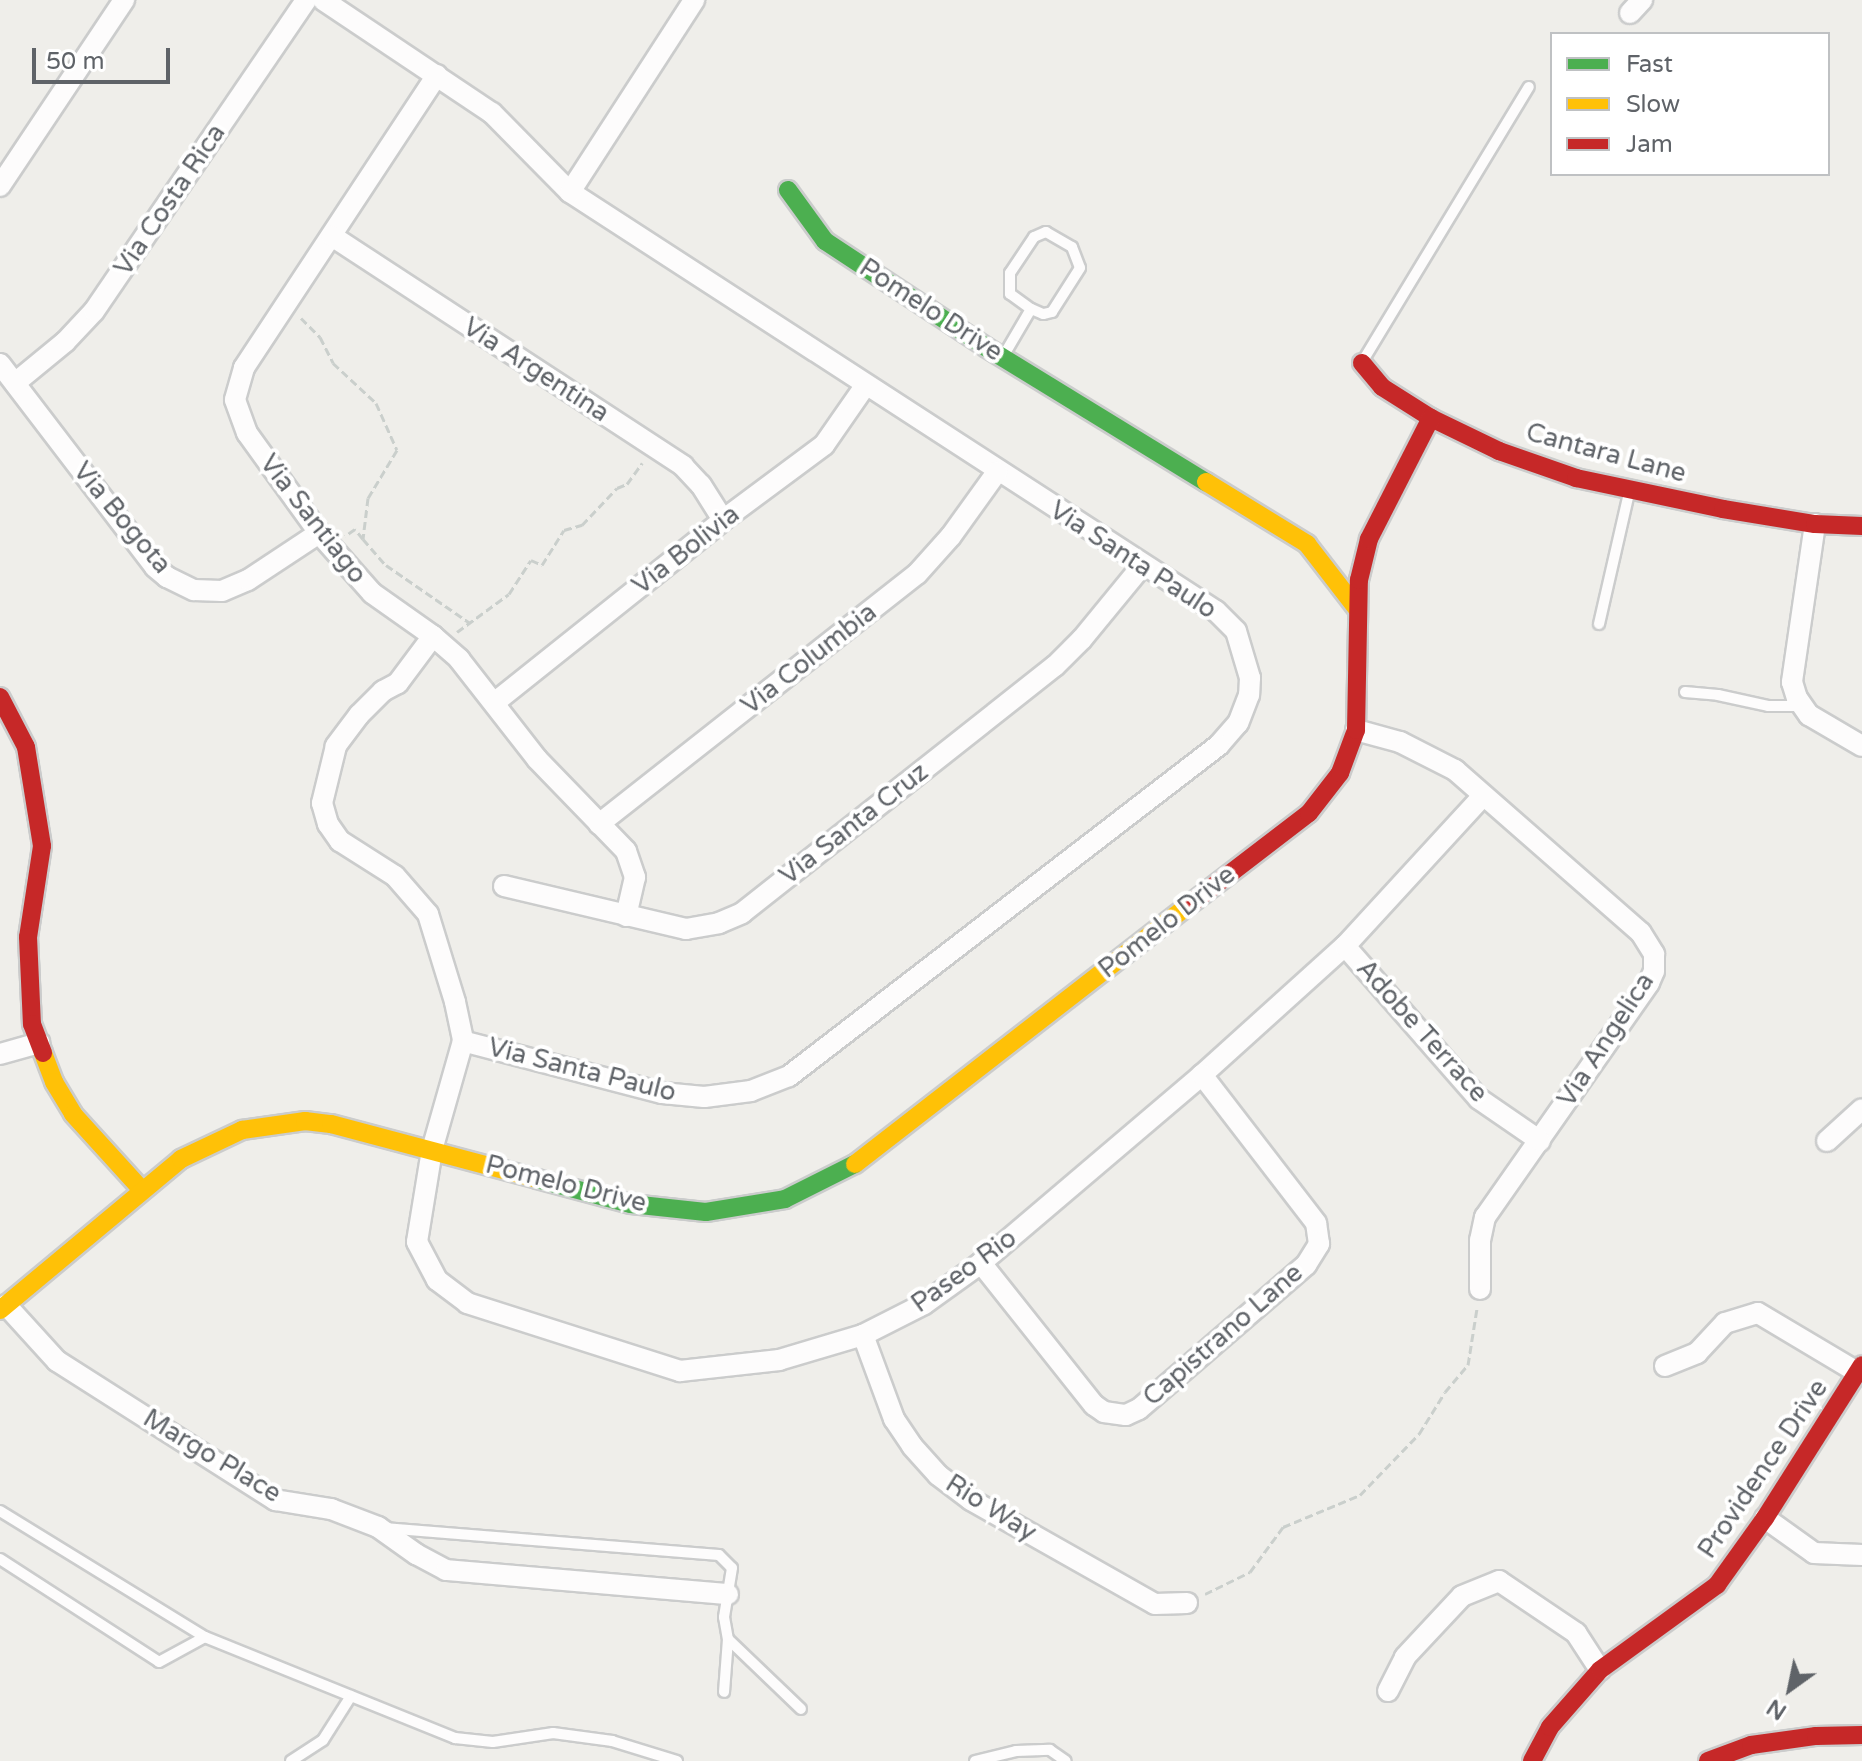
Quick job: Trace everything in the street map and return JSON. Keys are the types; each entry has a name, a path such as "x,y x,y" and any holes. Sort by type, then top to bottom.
{"street":[{"path":"0,186 124,0"},
{"name":"Via Costa Rica","path":"15,383 65,342 94,311 306,0"},
{"name":"Via Santa Paulo","path":"323,0 492,113 572,188 865,386 1216,611 1236,631 1250,678 1249,695 1238,723 1219,745 789,1076 751,1091 690,1096 662,1093 463,1041"},
{"path":"572,188 694,0"},
{"name":"Via Santiago","path":"437,75 244,368 235,400 247,433 325,540 372,593 438,639 494,703 537,759 626,851 635,877 626,916"},
{"name":"Pomelo Drive","path":"3,1307 181,1159 242,1130 305,1121 432,1150 631,1204 706,1212 785,1199 849,1168 1309,813 1340,773 1356,730 1358,610 1307,544 1003,357 825,241 788,190"},
{"name":"Via Argentina","path":"332,236 683,466 701,485 723,520"},
{"name":"Cantara Lane","path":"1362,363 1382,387 1431,418 1499,451 1576,478 1815,524 1862,526"},
{"name":"Via Bogota","path":"0,364 155,567 167,577 194,590 222,591 325,540"},
{"name":"Via Bolivia","path":"494,703 723,520 824,445 865,386"},
{"path":"1358,610 1359,580 1369,539 1431,418"},
{"name":"Via Columbia","path":"599,824 917,574 951,536 997,472"},
{"path":"1815,524 1792,682 1809,715 1862,746"},
{"name":"Via Santa Cruz","path":"504,886 686,929 719,923 742,913 1055,666 1082,639 1142,566"},
{"path":"438,639 398,683 383,691 359,715 336,746 322,803 328,824 340,841 395,876 428,914 455,1002 463,1041"},
{"path":"0,697 26,747 42,846 28,937 32,1024 54,1082 73,1114 142,1190"},
{"name":"Via Angelica","path":"1356,730 1400,742 1455,770 1641,933 1654,954 1654,971 1649,983 1485,1217 1480,1240 1480,1289"},
{"name":"Paseo Rio","path":"463,1041 432,1150 417,1242 437,1280 467,1303 680,1371 779,1360 863,1335 924,1304 981,1263 1202,1075 1345,946 1483,796"},
{"name":"Adobe Terrace","path":"1345,946 1479,1099 1540,1141"},
{"path":"0,1054 39,1043"},
{"name":"Capistrano Lane","path":"981,1263 1094,1405 1104,1412 1126,1415 1151,1399 1306,1265 1319,1244 1316,1223 1202,1075"},
{"path":"1827,1141 1862,1109"},
{"name":"Margo Place","path":"3,1307 57,1361 275,1500 331,1509 378,1527 416,1554 446,1570 728,1594"},
{"path":"1665,1366 1697,1353 1725,1323 1758,1313 1860,1369"},
{"name":"Rio Way","path":"863,1335 894,1419 912,1446 938,1475 971,1500 1155,1604 1187,1603"},
{"name":"Providence Drive","path":"1532,1761 1550,1727 1600,1670 1717,1585 1765,1518 1860,1369"},
{"path":"1765,1518 1814,1553 1862,1555"},
{"path":"1388,1691 1405,1657 1462,1596 1499,1581 1576,1633 1600,1670"},
{"path":"1708,1761 1751,1745 1816,1736 1862,1735"}],"lane":[{"path":"1362,363 1529,87"},
{"path":"1046,232 1072,247 1080,268 1052,312 1043,314 1031,309 1010,294 1007,284 1010,273 1034,237 1046,232"},
{"path":"1003,357 1031,309"},
{"path":"1599,624 1630,489"},
{"path":"1685,692 1718,695 1768,706 1803,706"},
{"path":"0,1511 205,1637 455,1738 493,1742 553,1733 612,1741 677,1761"},
{"path":"378,1527 719,1555 732,1568 724,1617 728,1639 724,1692"},
{"path":"0,1559 159,1662 205,1637"},
{"path":"728,1639 801,1709"},
{"path":"291,1761 323,1740 351,1696"},
{"path":"975,1761 1016,1751 1050,1750 1066,1761"}],"path":[{"path":"287,305 320,337 333,363 376,403 397,450 368,498 363,539"},
{"path":"438,639 470,623 509,594 531,560 542,565 564,530 582,525 617,488 627,484 654,447"},
{"path":"325,540 355,529 386,565 470,623"},
{"path":"1187,1603 1250,1572 1283,1527 1360,1495 1419,1434 1445,1392 1468,1365 1480,1289"}],"traffic: fast":[{"path":"788,190 825,241 987,348 1206,482"},
{"path":"537,1179 631,1204 706,1212 785,1199 855,1164"}],"traffic: slow":[{"path":"1206,482 1307,544 1358,610"},
{"path":"855,1164 1189,905"},
{"path":"43,1053 54,1082 73,1114 142,1190"},
{"path":"0,1310 181,1159 242,1130 305,1121 331,1124 537,1179"}],"traffic: jam":[{"path":"1362,363 1382,387 1431,418 1499,451 1576,478 1723,509 1815,524 1862,526"},
{"path":"1189,905 1309,813 1340,773 1356,730 1359,580 1369,539 1431,418"},
{"path":"0,697 26,747 42,846 28,937 32,1024 43,1053"},
{"path":"1532,1761 1550,1727 1600,1670 1717,1585 1765,1518 1862,1365"},
{"path":"1708,1761 1751,1745 1816,1736 1862,1735"}]}
